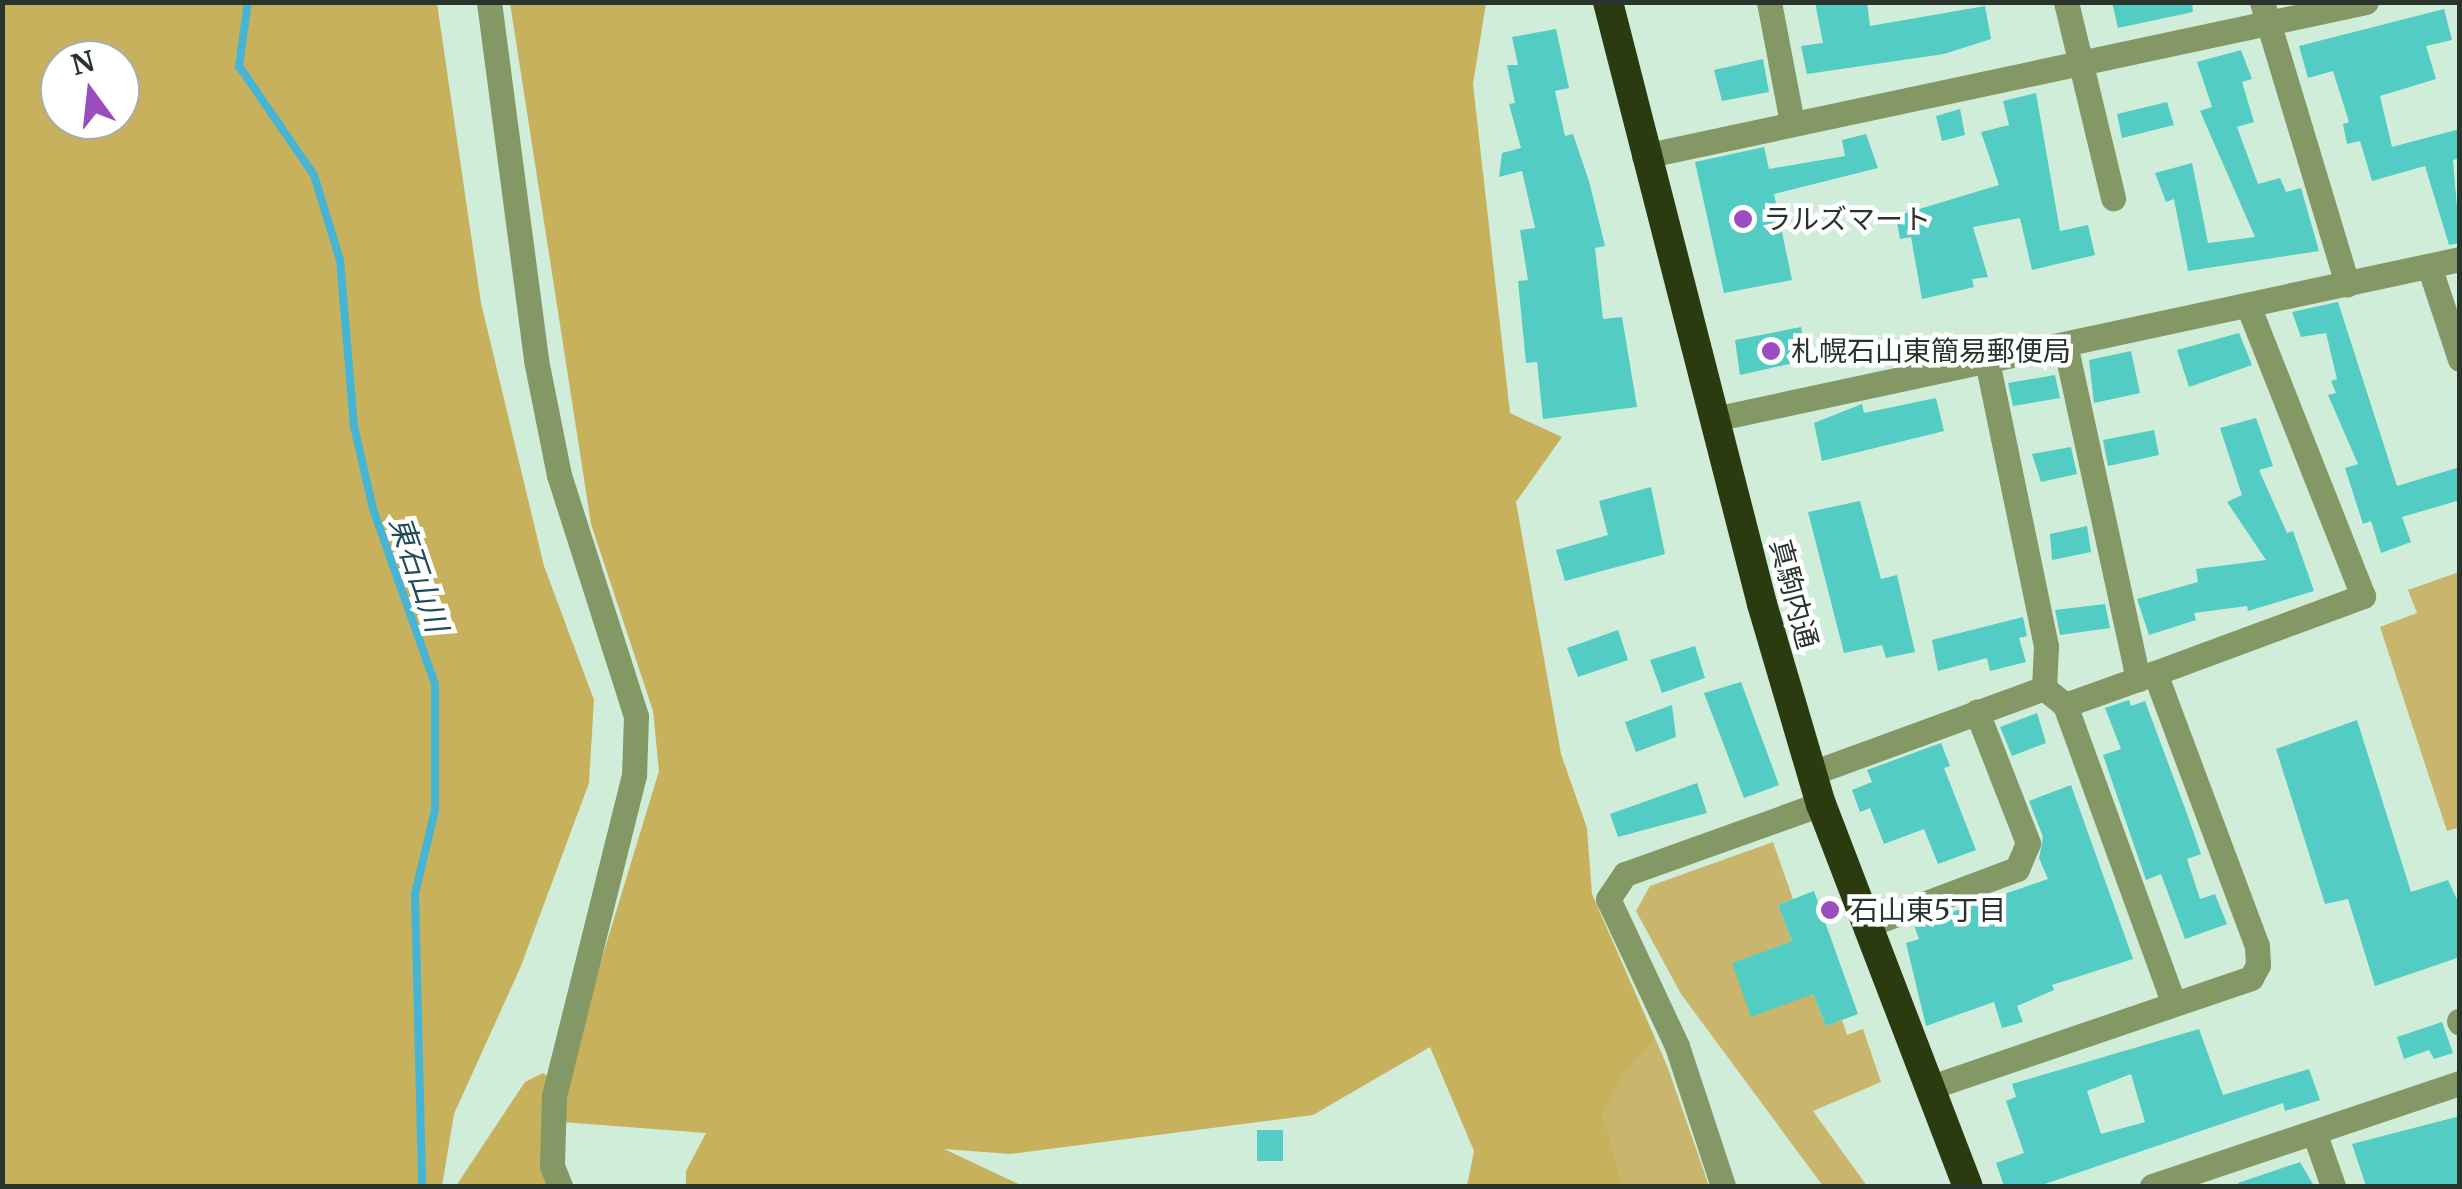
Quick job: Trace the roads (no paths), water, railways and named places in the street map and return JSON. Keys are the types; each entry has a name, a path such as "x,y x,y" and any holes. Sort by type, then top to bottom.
{"highway":[{"name":"真駒内通","path":"1608,2 1714,420 1821,804 1968,1186"}],"street":[{"path":"489,2 536,360 558,476 636,716 634,775 554,1097 556,1176"},
{"path":"1769,2 1792,123"},
{"path":"2066,2 2076,64 2113,198"},
{"path":"1644,156 2076,64 2263,13 2366,2"},
{"path":"2263,13 2347,284"},
{"path":"1714,420 2460,260"},
{"path":"2429,266 2460,360"},
{"path":"2065,705 2363,596 2248,306"},
{"path":"1931,1087 2252,978 2257,946 2147,676 2066,344"},
{"path":"1987,361 2046,646 2044,688"},
{"path":"2044,688 2065,705 2174,1004"},
{"path":"1812,773 2044,688"},
{"path":"1865,926 2017,869 2028,842 1977,712"},
{"path":"1723,1186 1677,1046 1608,898 1625,874 1821,804"},
{"path":"2152,1186 2460,1083"},
{"path":"2314,1132 2333,1186"}],"waterway":[{"name":"東石山川","path":"248,2 239,66 314,175 340,260 354,426 373,509 435,684 435,810 415,894 422,1186"}],"place":[{"name":"ラルズマート","path":"1743,219"},
{"name":"札幌石山東簡易郵便局","path":"1771,351"},
{"name":"石山東5丁目","path":"1830,910"}]}
